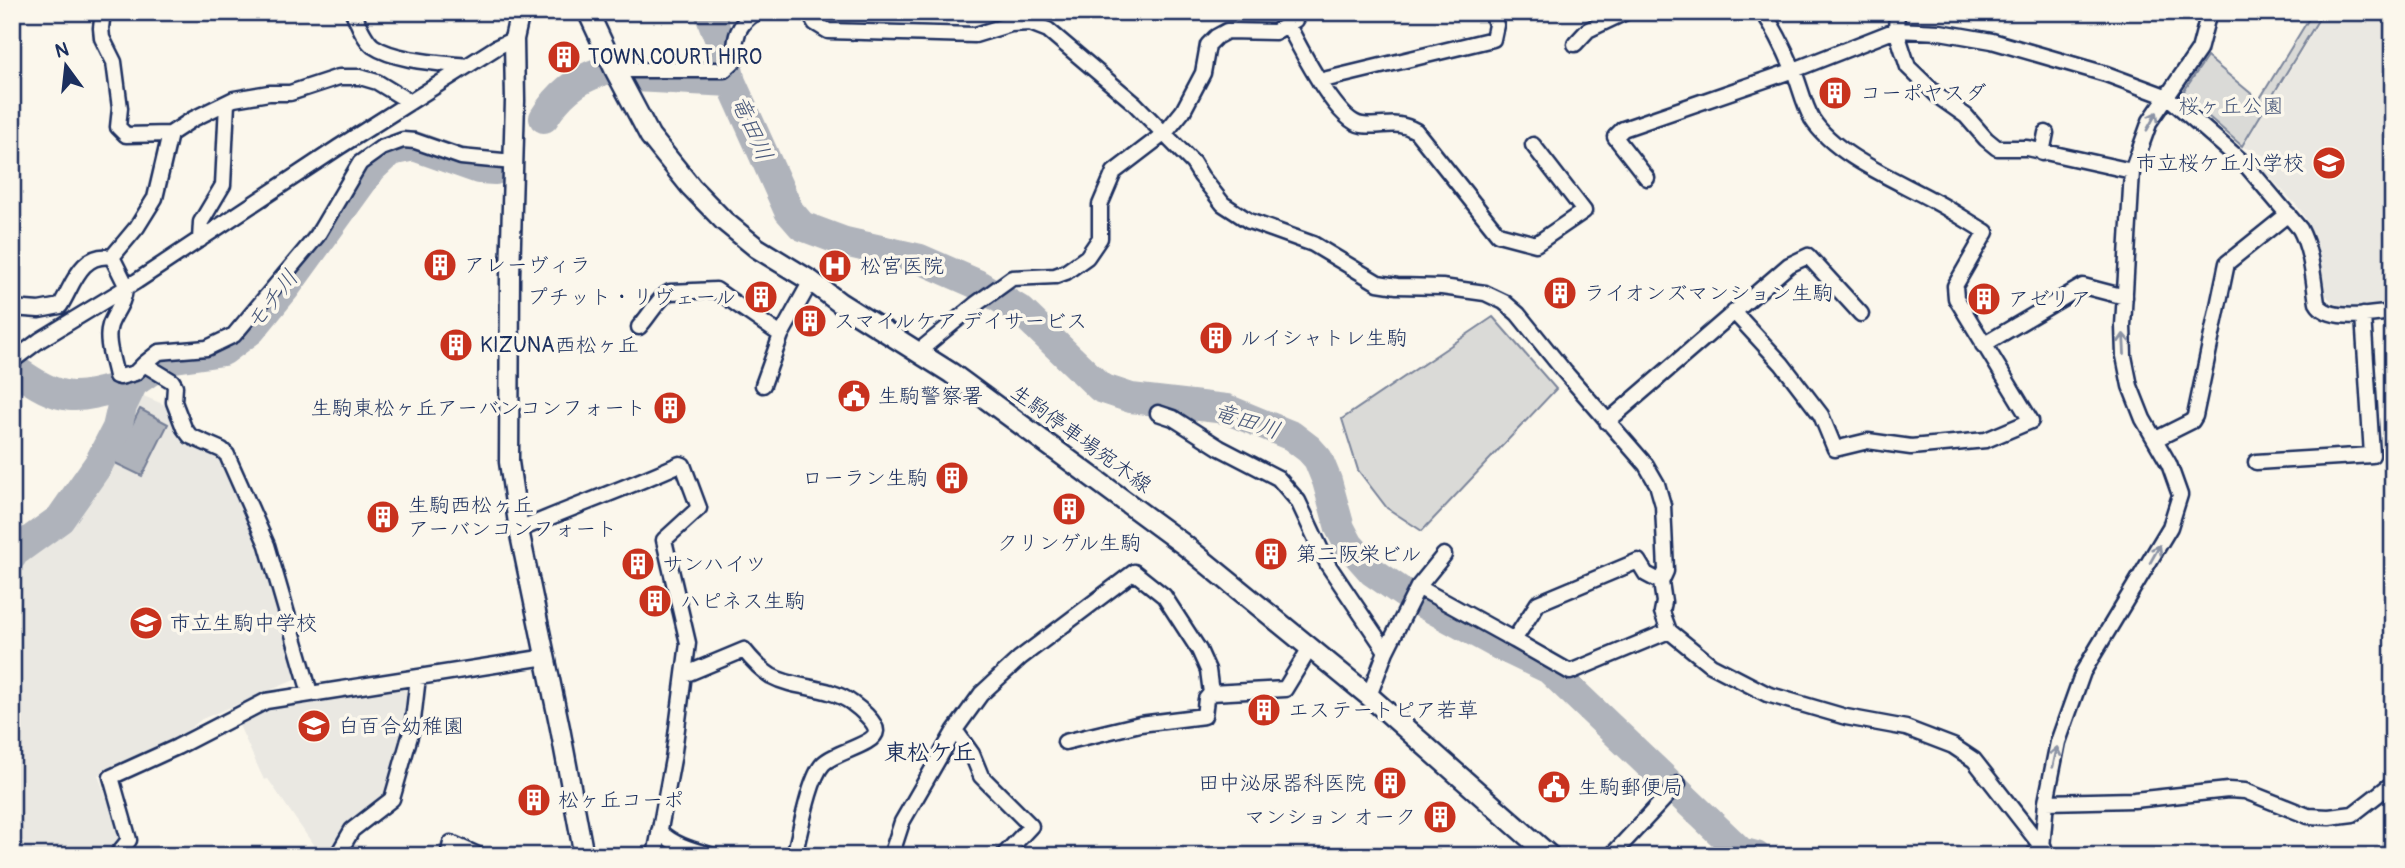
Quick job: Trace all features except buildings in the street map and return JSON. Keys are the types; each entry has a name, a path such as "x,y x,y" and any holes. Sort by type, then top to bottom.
{"main road":[{"name":"生駒停車場宛木線","path":"588,12 650,135 691,187 732,228 841,303 919,351 1118,495 1369,696 1550,856"}],"street":[{"path":"103,12 103,38 114,62 120,108 118,127 126,135 170,134 193,119 234,99 269,93 290,93 348,76 360,76 377,82 410,102"},
{"path":"353,12 371,45 386,52 431,62 467,66"},
{"path":"520,12 514,39 509,462 519,530 584,856"},
{"path":"615,70 724,70 736,59 734,44 743,22 757,12"},
{"path":"809,12 815,23 828,31 975,35 1011,24 1030,23 1048,30 1120,90 1165,133 1193,163 1223,204 1249,220 1313,244 1378,283 1485,293 1504,302 1518,314 1646,465 1657,484 1663,505 1666,571 1661,582 1664,602 1662,612 1668,631 1711,665 1767,694 1846,718 1906,728 1953,746 1981,769 2042,853"},
{"path":"919,351 1012,278 1055,276 1087,257 1100,238 1100,205 1114,172 1165,133 1191,99 1203,73 1208,45 1227,31 1275,32 1296,20 1299,12"},
{"path":"1319,81 1493,39 1496,25 1492,12"},
{"path":"1575,44 1588,30 1626,12"},
{"path":"1734,312 1782,364 1821,415 1835,449 1868,441 1911,447 1986,440 2031,421 1956,298 1955,286 1986,232 1937,202 1869,168 1837,144 1814,122 1794,70 1763,12"},
{"path":"1897,12 1896,30 1908,67 1939,97 1966,116 1997,148 2027,148 2132,171"},
{"path":"2042,853 2046,802 2058,742 2083,672 2170,527 2180,495 2169,464 2143,419 2130,386 2124,356 2123,326 2132,171 2150,121 2199,50 2209,12"},
{"path":"1288,26 1328,96 1349,118 1360,125 1404,124 1416,131 1498,234 1536,244 1584,211 1532,145"},
{"path":"1647,178 1615,137 1623,129 1794,70 1896,30 1940,32 1992,41 2106,74 2168,97 2246,165 2288,214 2305,239 2316,303 2320,309 2335,315 2393,312"},
{"path":"12,361 40,340 126,288 410,102 514,39"},
{"path":"200,240 201,222 223,185 227,103"},
{"path":"2042,153 2046,133"},
{"path":"12,308 39,310 60,306 81,268 99,257 111,257 137,227 155,198 170,134"},
{"path":"111,257 126,288 109,328 108,338 116,376 120,377 135,373 159,352 208,348 234,335 317,236 360,163 381,148 402,140 415,141 461,157 513,162"},
{"path":"2156,439 2192,421 2195,416 2227,263 2288,214"},
{"path":"1607,422 1789,265 1808,256 1861,314"},
{"path":"763,386 781,335 811,281"},
{"path":"1983,345 2083,286 2125,297"},
{"path":"639,327 664,295 670,292 716,290 781,335"},
{"path":"2256,462 2372,456 2363,315"},
{"path":"145,365 172,381 175,386 174,402 184,428 194,439 222,450 227,455 267,544 310,693"},
{"path":"1158,413 1173,418 1220,448 1278,478 1298,501 1328,565 1386,650"},
{"path":"519,530 683,465 699,508 664,540 688,643 673,759 655,856"},
{"path":"1369,696 1386,650 1417,589 1444,555"},
{"path":"1514,640 1538,603 1638,561 1646,574 1661,582"},
{"path":"891,856 902,822 955,730 981,695 1020,658 1134,572 1164,596 1199,650 1208,670 1211,693"},
{"path":"1417,589 1570,672 1668,631"},
{"path":"1065,742 1140,724 1204,716 1206,699 1211,693 1285,689 1310,648"},
{"path":"684,675 744,650 760,668 773,677 835,692 854,704 874,725 876,733 872,740 832,756 821,766 814,779 794,856"},
{"path":"116,856 129,841 111,777 177,747 266,701 546,657"},
{"path":"337,856 352,830 392,799 412,729 418,677"},
{"path":"955,730 972,754 981,776 1031,826 1003,856"},
{"path":"1611,856 1678,783"},
{"path":"2046,802 2134,800 2228,790 2245,791 2308,816 2329,817 2353,814 2393,783"},
{"path":"659,831 683,847 714,856"},
{"path":"447,856 451,844 480,856"}],"shaded area":[{"name":"市立桜ケ丘小学校","path":"2325,12 2393,12 2393,306 2345,308 2333,303 2321,285 2317,248 2308,223 2298,207 2264,171 2265,156 2243,147"},
{"name":"市立生駒中学校","path":"139,394 172,408 225,460 257,544 297,679 202,719 181,736 98,775 121,835 105,856 12,856 14,560 66,519 106,462"},
{"path":"140,409 168,424 142,476 113,462"},
{"path":"408,684 409,722 389,795 333,856 321,856 268,779 264,780 238,723 256,711 333,693"}],"green space":[{"name":"桜ヶ丘公園","path":"2313,12 2323,12 2242,146 2185,96 2184,91 2207,57 2259,100"},
{"path":"1493,317 1556,389 1422,531 1387,508 1358,470 1342,419"}],"waterway":[{"name":"竜田川","path":"709,12 724,51 731,82 789,211 802,226 845,242 920,259 977,284 1021,311 1101,388 1131,398 1226,409 1292,436 1318,459 1340,528 1349,545 1373,572 1402,592 1549,669 1741,852 1756,856"},
{"name":"モチ川","path":"544,118 568,89 600,72"},
{"name":"モチ川","path":"634,77 731,82"},
{"name":"モチ川","path":"12,556 60,519 98,465 117,428 122,406 133,383 168,359 223,351 251,330 286,287 372,168 390,151 414,146 479,169 495,170"},
{"path":"14,369 46,389 71,396 83,396 133,383"}],"place":[{"name":"TOWN COURT HIRO","path":"564,57"},
{"name":"コーポヤスダ","path":"1835,93"},
{"name":"市立桜ケ丘小学校","path":"2329,163"},
{"name":"アレーヴィラ","path":"440,265"},
{"name":"松宮医院","path":"835,266"},
{"name":"ライオンズマンション生駒","path":"1560,293"},
{"name":"プチット・リヴェール","path":"761,297"},
{"name":"アゼリア","path":"1984,299"},
{"name":"スマイルケア デイサービス","path":"810,321"},
{"name":"ルイシャトレ生駒","path":"1216,338"},
{"name":"KIZUNA西松ヶ丘","path":"456,345"},
{"name":"生駒警察署","path":"854,396"},
{"name":"生駒東松ヶ丘アーバンコンフォート","path":"670,408"},
{"name":"ローラン生駒","path":"952,478"},
{"name":"クリンゲル生駒","path":"1069,509"},
{"name":"生駒西松ヶ丘 アーバンコンフォート","path":"383,517"},
{"name":"第二阪栄ビル","path":"1271,554"},
{"name":"サンハイツ","path":"638,564"},
{"name":"ハピネス生駒","path":"655,601"},
{"name":"市立生駒中学校","path":"146,623"},
{"name":"エステートピア若草","path":"1264,710"},
{"name":"白百合幼稚園","path":"314,726"},
{"name":"田中泌尿器科医院","path":"1390,783"},
{"name":"生駒郵便局","path":"1554,787"},
{"name":"松ヶ丘コーポ","path":"534,800"},
{"name":"マンション オーク","path":"1440,817"}],"district":[{"name":"東松ケ丘","path":"930,752"}]}
